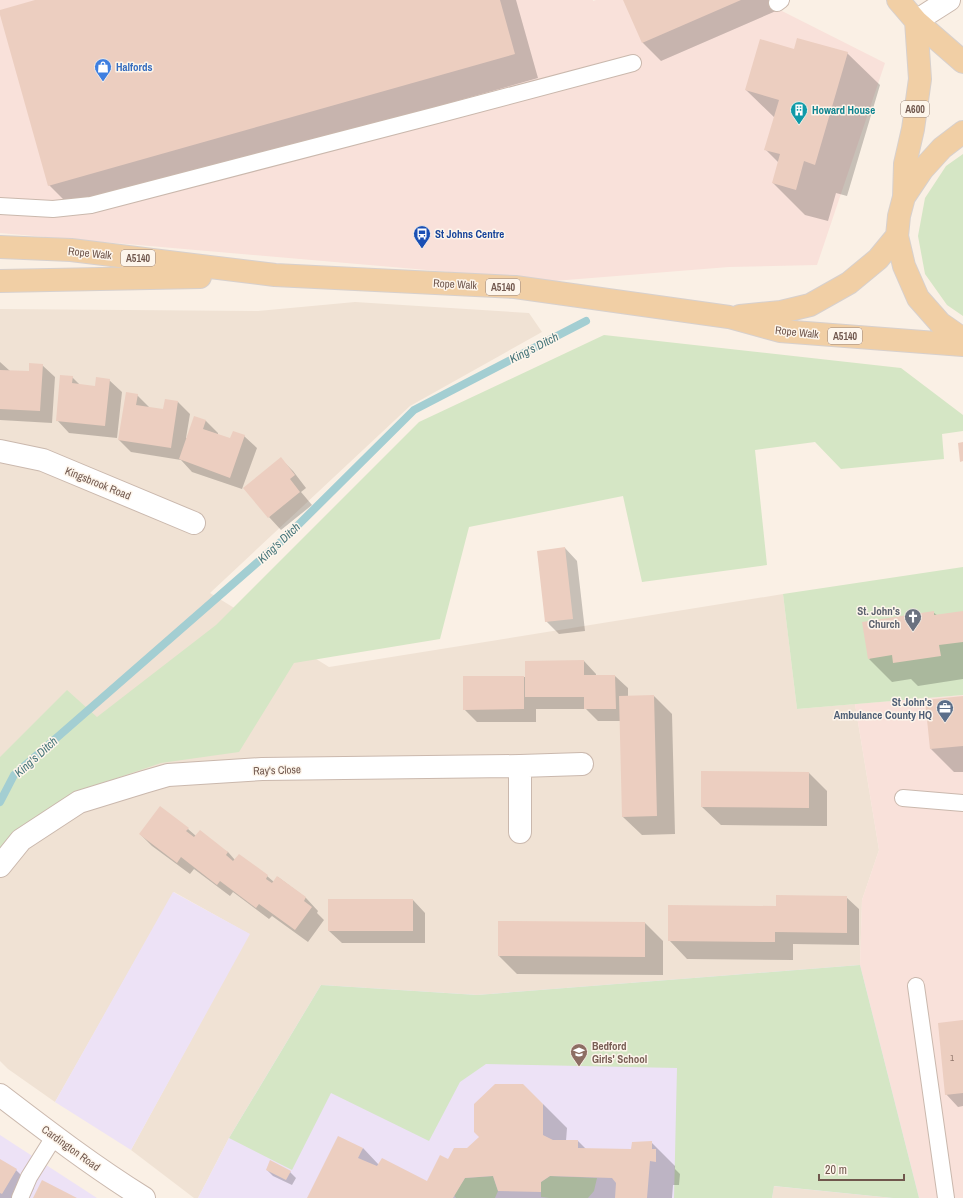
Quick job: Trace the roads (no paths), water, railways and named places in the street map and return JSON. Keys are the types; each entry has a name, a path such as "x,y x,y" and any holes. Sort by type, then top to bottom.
{"main road":[{"path":"898,0 916,21 963,62"},
{"name":"A600","path":"916,21 920,79 913,129 905,164 904,197 899,216 897,236 904,266 918,298 940,323 963,339"},
{"name":"A600","path":"904,197 922,170 942,148 963,132"},
{"name":"Rope Walk","path":"729,317 781,312 810,305 849,283 878,259 897,236"},
{"name":"Rope Walk","path":"0,247 71,250 275,275 515,288 729,317 780,332 963,345"},
{"name":"Rope Walk","path":"0,281 275,275"}],"street":[{"path":"916,21 949,0"},
{"name":"Kingsbrook Road","path":"0,451 43,460 194,523"},
{"name":"Ray's Close","path":"0,866 21,840 79,802 168,776 262,769 582,764"},
{"path":"520,766 520,832"},
{"name":"Cardington Road","path":"0,1095 54,1137 124,1186 144,1198"}],"lane":[{"path":"0,206 53,209 91,205 437,116 633,63"},
{"path":"903,798 963,803"},
{"path":"916,986 946,1198"},
{"path":"20,1198 29,1177 54,1137"}],"waterway":[{"name":"King's Ditch","path":"0,802 14,775 283,540 414,410 586,321"}],"place":[{"name":"Halfords","path":"103,82"},
{"name":"Howard House","path":"799,125"},
{"name":"St Johns Centre","path":"422,249"},
{"name":"St. John's Church","path":"913,632"},
{"name":"St John's Ambulance County HQ","path":"945,723"},
{"name":"Bedford Girls' School","path":"579,1067"}]}
